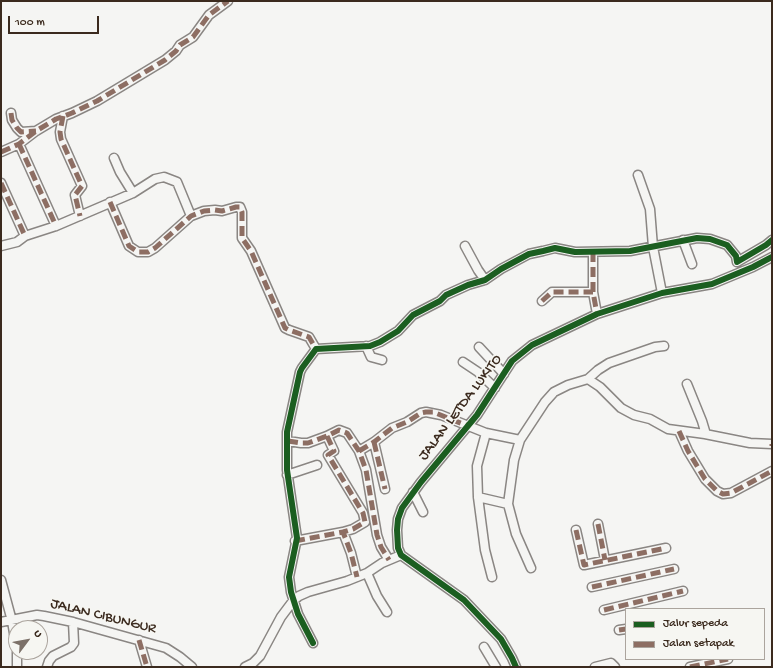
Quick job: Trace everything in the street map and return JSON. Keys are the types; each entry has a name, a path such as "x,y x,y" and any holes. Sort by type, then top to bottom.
{"street":[{"path":"1,152 19,144 36,131 56,119 97,101 165,60 176,51 180,45 193,36 209,15 228,1"},
{"path":"11,113 12,120 21,132 36,131"},
{"path":"63,116 60,132 61,139 82,186 75,195 80,216"},
{"path":"19,144 56,226"},
{"path":"114,158 120,172 133,193"},
{"path":"638,175 650,209 653,247 662,293"},
{"path":"1,246 17,242 25,236 80,216 133,193 155,179 164,177 177,182 191,216"},
{"path":"1,183 25,236"},
{"path":"110,202 129,246 138,252 148,252 154,248 191,216 204,212 215,210 222,211 240,207 242,212 242,238 251,251 285,328 309,337 316,350"},
{"path":"313,642 293,602 289,577 295,541 297,538 287,475 287,432 300,372 316,350 370,346 380,342 390,336 413,315 440,302 446,296 459,289 484,280 529,254 555,248 575,252 630,251 683,240 697,238 710,239 727,245 736,256 737,262 743,271"},
{"path":"683,240 692,264"},
{"path":"737,262 766,246 772,240"},
{"path":"465,246 484,280"},
{"path":"593,252 593,292 597,314"},
{"name":"JALAN LETDA LUKITO","path":"401,554 398,548 398,519 402,508 413,492 468,426 518,356 532,346 597,314 662,293 712,284 772,257"},
{"path":"542,301 552,292 593,292"},
{"path":"413,315 417,324"},
{"path":"366,346 371,357 382,360"},
{"path":"531,568 516,534 508,504 514,460 520,440 545,402 554,392 568,385 588,380 598,370 609,363 655,347 664,346"},
{"path":"479,347 504,374"},
{"path":"463,362 478,372 495,388"},
{"path":"588,380 600,387 620,408 634,415 650,419 668,429 705,434 750,443 772,445"},
{"path":"687,384 702,421 705,434"},
{"path":"358,451 374,442 392,428 407,422 420,413 426,412 437,414 486,433 520,440"},
{"path":"288,441 308,443 339,430 347,433 358,451 366,471 377,535 381,547 389,560"},
{"path":"679,431 688,451 705,479 717,491 724,494 729,494 772,471"},
{"path":"486,433 477,466 478,497 485,550 492,577"},
{"path":"295,541 323,537 353,530 365,522 363,513 328,455 334,451 327,436"},
{"path":"374,442 385,489"},
{"path":"287,475 317,465"},
{"path":"413,492 424,512"},
{"path":"478,497 508,504"},
{"path":"598,524 605,560"},
{"path":"576,530 584,565 666,548"},
{"path":"343,532 351,553 357,577"},
{"path":"246,667 260,656 281,617 293,602 308,592 347,581 367,573 401,554 464,600 501,639 516,667"},
{"path":"592,587 674,569"},
{"path":"367,573 377,596 387,612"},
{"path":"1,580 12,620"},
{"path":"604,610 683,592"},
{"name":"JALAN CIBUNGUR","path":"16,620 37,615 73,622 166,648 180,656 192,667"},
{"path":"47,667 53,656 71,647 74,643 73,622"},
{"path":"139,640 147,667"},
{"path":"484,647 496,667"},
{"path":"17,660 17,666"},
{"path":"690,667 723,660"},
{"path":"595,667 611,663 615,667"}],"marked path":[{"path":"1,152 19,144 36,131 56,119 97,101 165,60 176,51 180,45 193,37 209,15 228,1"},
{"path":"11,113 12,120 21,132 36,131"},
{"path":"63,116 60,132 61,139 82,186 75,195 80,216"},
{"path":"19,144 56,226"},
{"path":"1,183 25,236"},
{"path":"110,202 129,246 138,252 148,252 155,248 191,216 204,211 222,211 240,207 242,212 242,238 251,251 285,328 309,337 316,349"},
{"path":"593,252 593,292 597,314"},
{"path":"542,301 552,292 593,292"},
{"path":"359,451 392,428 407,422 421,413 433,412 468,426"},
{"path":"288,441 308,443 339,430 347,433 359,451 366,470 377,535 381,547 389,560"},
{"path":"679,431 688,451 705,479 717,491 723,494 731,493 772,471"},
{"path":"327,436 334,451 328,455 363,513 365,522 353,529 343,532"},
{"path":"374,442 385,489"},
{"path":"598,524 605,560"},
{"path":"576,530 584,565 666,548"},
{"path":"295,541 343,532 351,553 357,577"},
{"path":"592,587 674,569"},
{"path":"604,610 683,591"},
{"path":"619,630 625,629"},
{"path":"139,640 147,667"},
{"path":"690,667 723,660"}],"cycle path":[{"path":"313,643 298,614 291,592 289,577 297,538 287,470 287,432 300,372 316,349 370,346 380,342 398,331 413,315 440,301 446,295 468,285 485,280 501,269 529,254 555,248 575,252 630,251 697,238 710,239 727,245 736,256 737,262 772,240"},
{"path":"516,667 501,639 464,600 401,555 398,548 397,530 398,519 402,508 421,482 477,415 512,361 532,345 597,314 662,293 712,284 753,267 772,257"}]}
